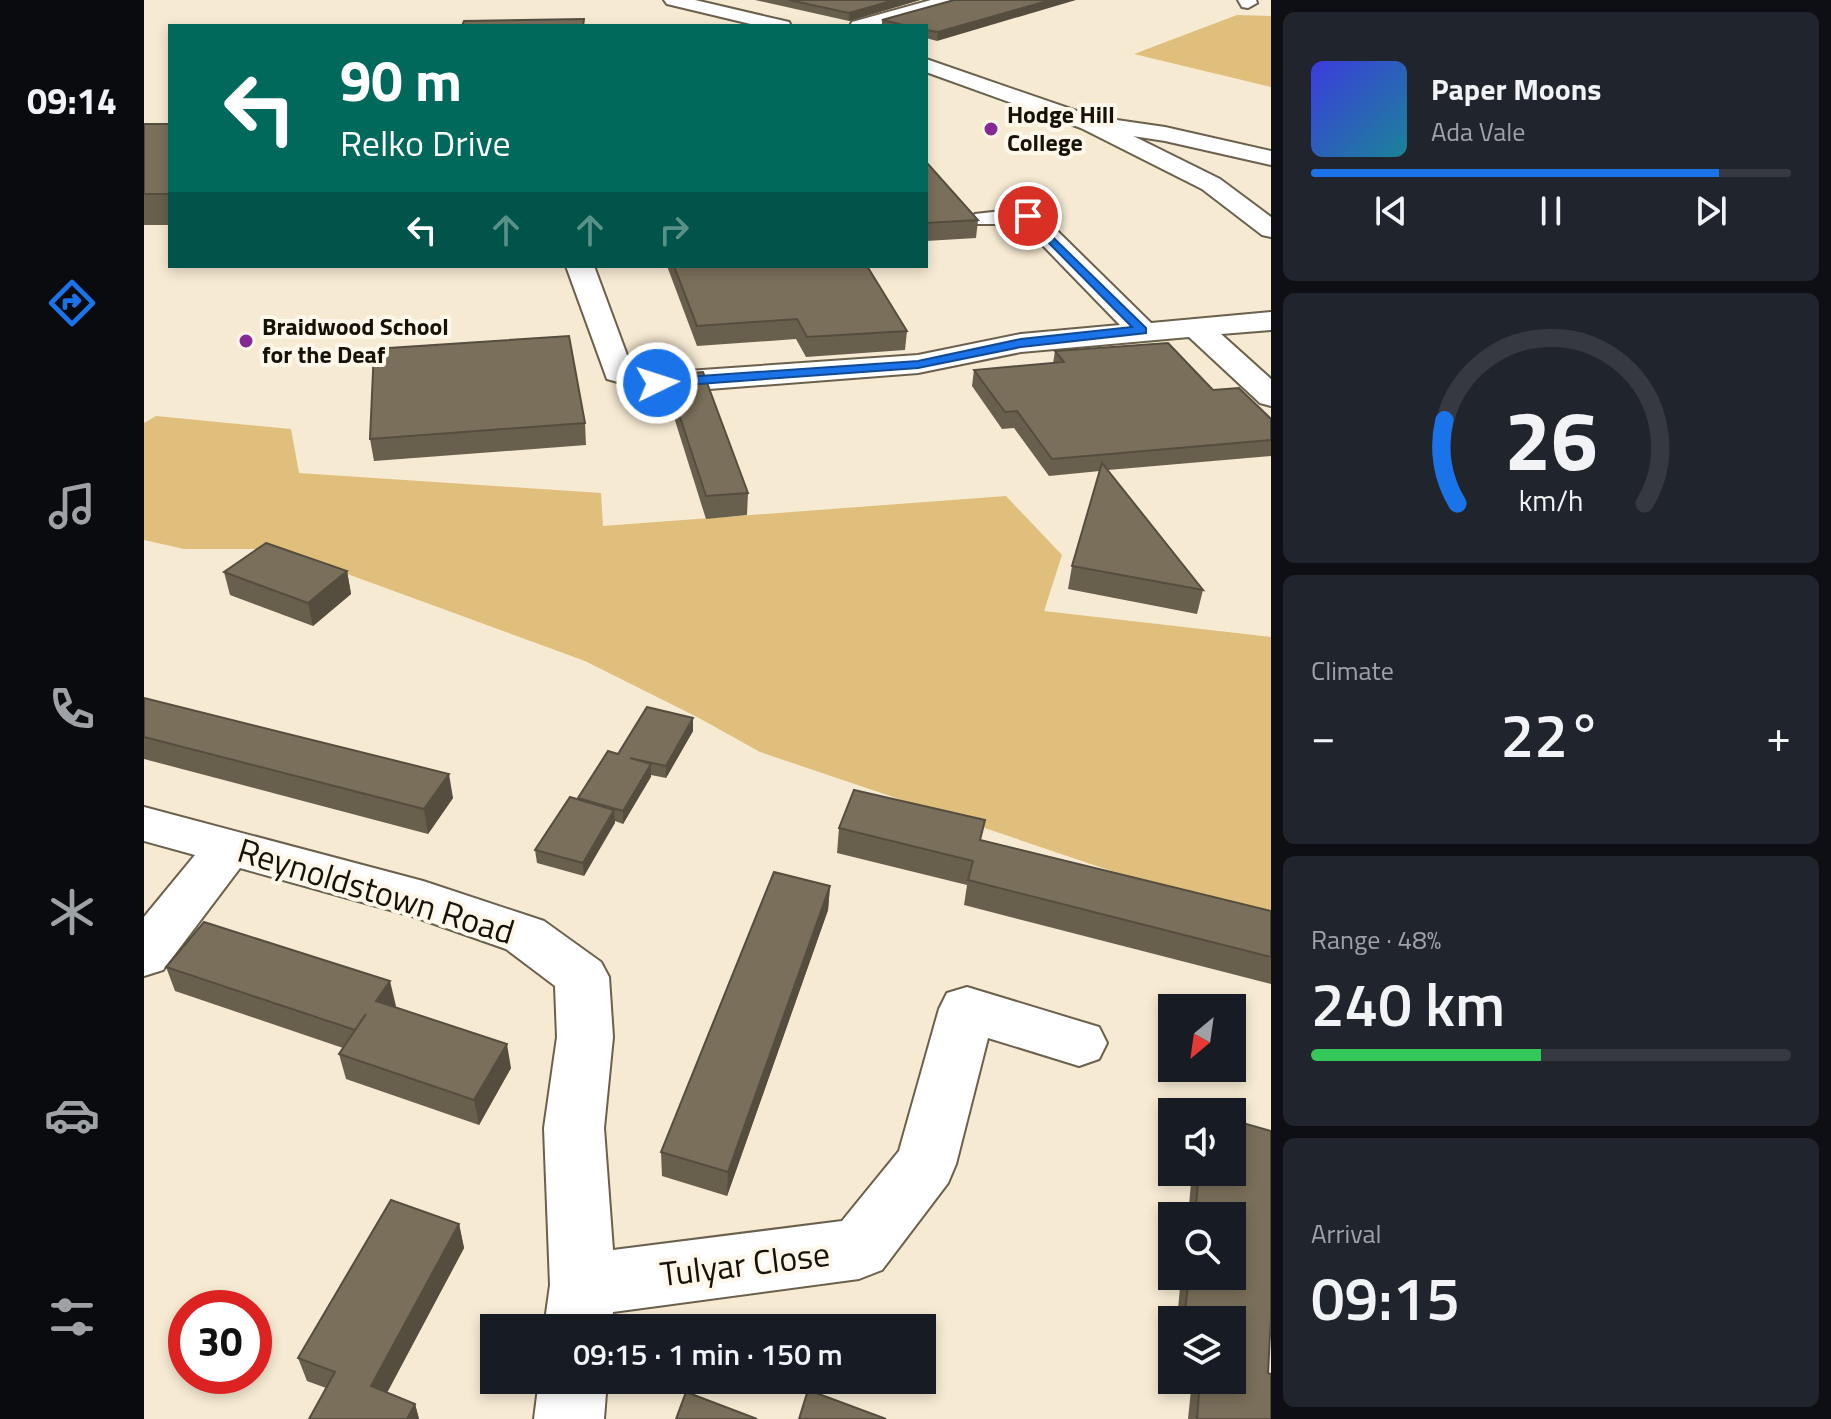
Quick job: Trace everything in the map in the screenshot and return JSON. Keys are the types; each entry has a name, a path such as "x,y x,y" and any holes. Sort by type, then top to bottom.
{"street":[{"path":"673,0 774,24"},
{"path":"866,24 950,0"},
{"path":"928,66 1089,123 1211,184 1271,229"},
{"path":"1089,123 1165,134 1271,158"},
{"path":"1211,184 1232,174 1271,167"},
{"path":"984,219 1028,216 1141,330"},
{"path":"581,268 618,372 657,383 918,364 1021,343 1141,330 1271,321"},
{"path":"1196,328 1271,396"},
{"name":"Reynoldstown Road","path":"144,824 423,900 525,935 582,977 585,1037 574,1128 580,1306"},
{"path":"144,955 229,847"},
{"name":"Tulyar Close","path":"580,1306 859,1249 926,1164 967,1009 1079,1043"},
{"path":"569,1419 572,1394"}],"shaded area":[{"path":"1237,15 1271,16 1271,87 1134,54"},
{"path":"156,416 291,429 299,473 601,493 603,526 1006,496 1062,555 1044,611 1271,637 1271,917 1209,904 760,752 585,661 279,549 184,549 144,540 144,423"}],"building":[{"path":"789,0 895,0 849,13"},
{"path":"954,0 1051,0 938,32 928,30 928,24 899,24 882,20"},
{"path":"584,19 583,24 463,24 464,21"},
{"path":"144,124 168,124 168,194 144,194"},
{"path":"928,164 978,220 928,223"},
{"path":"675,268 868,268 907,331 807,337 797,319 697,326"},
{"path":"569,336 585,423 370,439 374,349"},
{"path":"1168,343 1213,390 1239,388 1271,419 1271,440 1052,459 1017,411 1005,412 974,370 1064,362 1055,351"},
{"path":"703,372 748,493 706,496 666,375"},
{"path":"1102,463 1203,590 1072,566"},
{"path":"266,543 347,571 308,603 224,572"},
{"path":"144,698 449,774 424,809 144,737"},
{"path":"647,707 693,718 666,766 630,758 651,764 623,811 578,798 608,751 618,754"},
{"path":"854,790 985,820 980,840 1271,911 1271,957 968,880 973,861 839,828"},
{"path":"570,797 614,810 583,863 535,850"},
{"path":"774,872 830,886 728,1172 661,1152"},
{"path":"204,922 390,981 376,1001 507,1044 474,1100 339,1054 366,1014 355,1030 166,967"},
{"path":"1246,1124 1271,1131 1268,1373 1271,1374 1271,1419 1197,1419 1199,1394 1246,1394 1246,1306 1186,1306 1187,1290 1246,1290 1246,1202 1196,1202 1198,1186 1246,1186"},
{"path":"391,1200 459,1224 371,1386 415,1404 407,1419 309,1419 335,1372 298,1358"},
{"path":"685,1394 691,1394 757,1419 676,1419"},
{"path":"807,1394 819,1394 886,1419 799,1419"}],"place":[{"name":"Hodge Hill College","path":"991,129"},
{"name":"Braidwood School for the Deaf","path":"246,341"}],"route":[{"path":"657,383 918,364 1021,343 1141,330 1028,216"}]}
